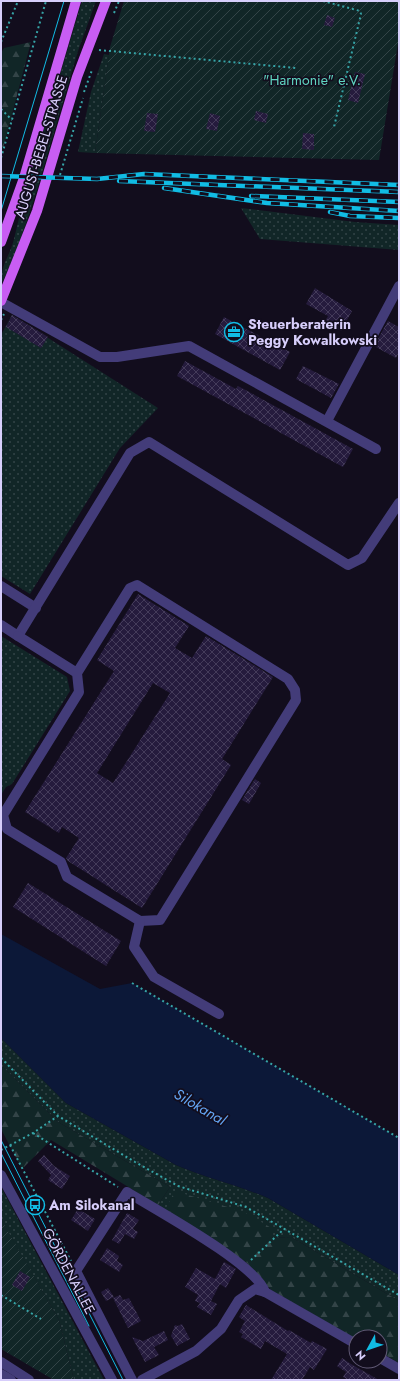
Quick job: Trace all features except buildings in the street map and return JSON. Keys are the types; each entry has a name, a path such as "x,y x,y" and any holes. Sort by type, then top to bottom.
{"main road":[{"name":"AUGUST-BEBEL-STRASSE","path":"1,242 24,178 76,1"},
{"name":"AUGUST-BEBEL-STRASSE","path":"1,301 37,211 77,77 106,1"}],"street":[{"path":"327,421 399,286"},
{"path":"1,301 100,357 117,357 189,346 376,449"},
{"path":"18,636 130,453 149,442 348,565 362,558 399,503"},
{"path":"137,585 288,679 295,690 296,700 160,920 140,921 67,877 61,862 7,829 3,815 79,692 77,673 130,588 137,585"},
{"path":"1,586 36,608"},
{"path":"1,624 77,673"},
{"path":"140,921 134,947 154,977 219,1014"},
{"name":"GÖRDENALLEE","path":"1,1175 112,1380"},
{"path":"76,1271 127,1192 226,1253 245,1267 265,1292"},
{"name":"GÖRDENALLEE","path":"76,1271 132,1380"},
{"path":"142,1380 196,1351 221,1329 239,1300 255,1289 265,1292 348,1339"},
{"path":"1,1362 29,1380"},
{"path":"388,1363 399,1369"},
{"path":"1,1374 11,1380"}],"path":[{"path":"1,42 18,1"},
{"path":"1,158 46,1"},
{"path":"322,1 360,11 361,14 334,127"},
{"path":"99,50 296,68"},
{"path":"1,109 12,120"},
{"path":"132,983 399,1138"},
{"path":"1,1058 58,1116 135,1162 178,1186 246,1207 399,1295"},
{"path":"1,1150 33,1133 58,1116"},
{"path":"33,1133 127,1192"},
{"path":"10,1145 76,1271"},
{"path":"245,1267 284,1229"},
{"path":"1,1295 40,1319"}],"green space":[{"path":"82,1 96,1 78,51 41,176 30,175"},
{"name":"\"Harmonie\" e.V.","path":"124,1 399,1 399,37 379,160 95,153 110,47"},
{"path":"31,42 1,156 1,53 4,48"},
{"path":"104,54 109,55 95,153 78,152 91,92"},
{"path":"29,180 40,180 19,244 9,269 3,281 1,281 4,264 13,244"},
{"path":"241,208 355,222 399,225 399,250 260,239"},
{"path":"12,315 158,408 120,448 30,594 1,576 1,335"},
{"path":"1,636 67,677 70,691 12,784 6,787 1,795"},
{"path":"1,1038 66,1103 176,1165 268,1198 399,1275 399,1301 291,1237 273,1238 165,1210 158,1205 170,1187 58,1122 1,1065"},
{"path":"1,1065 58,1122 170,1187 158,1205 51,1140 22,1169 1,1129"},
{"path":"1,1187 104,1380 74,1380 59,1320 1,1220"},
{"path":"175,1191 244,1212 273,1229 273,1238 291,1237 399,1301 399,1363 388,1357 388,1329 348,1329 348,1334 271,1290 247,1263 165,1210"},
{"path":"1,1219 59,1320 74,1380 54,1380 1,1349"}],"water":[{"name":"Silokanal","path":"1,934 100,989 132,983 399,1138 399,1275 268,1198 176,1165 66,1103 1,1038"}],"tram line":[{"path":"1,211 64,1"},
{"path":"1,1140 123,1380"},
{"path":"1,1153 89,1326"}],"railway":[{"path":"1,176 97,179 144,174 399,185"},
{"path":"119,181 399,192"},
{"path":"164,188 267,203 399,211"},
{"path":"251,196 399,202"},
{"path":"330,212 350,216 399,218"}],"place":[{"name":"Steuerberaterin Peggy Kowalkowski","path":"234,332"},
{"name":"Am Silokanal","path":"35,1205"}]}
